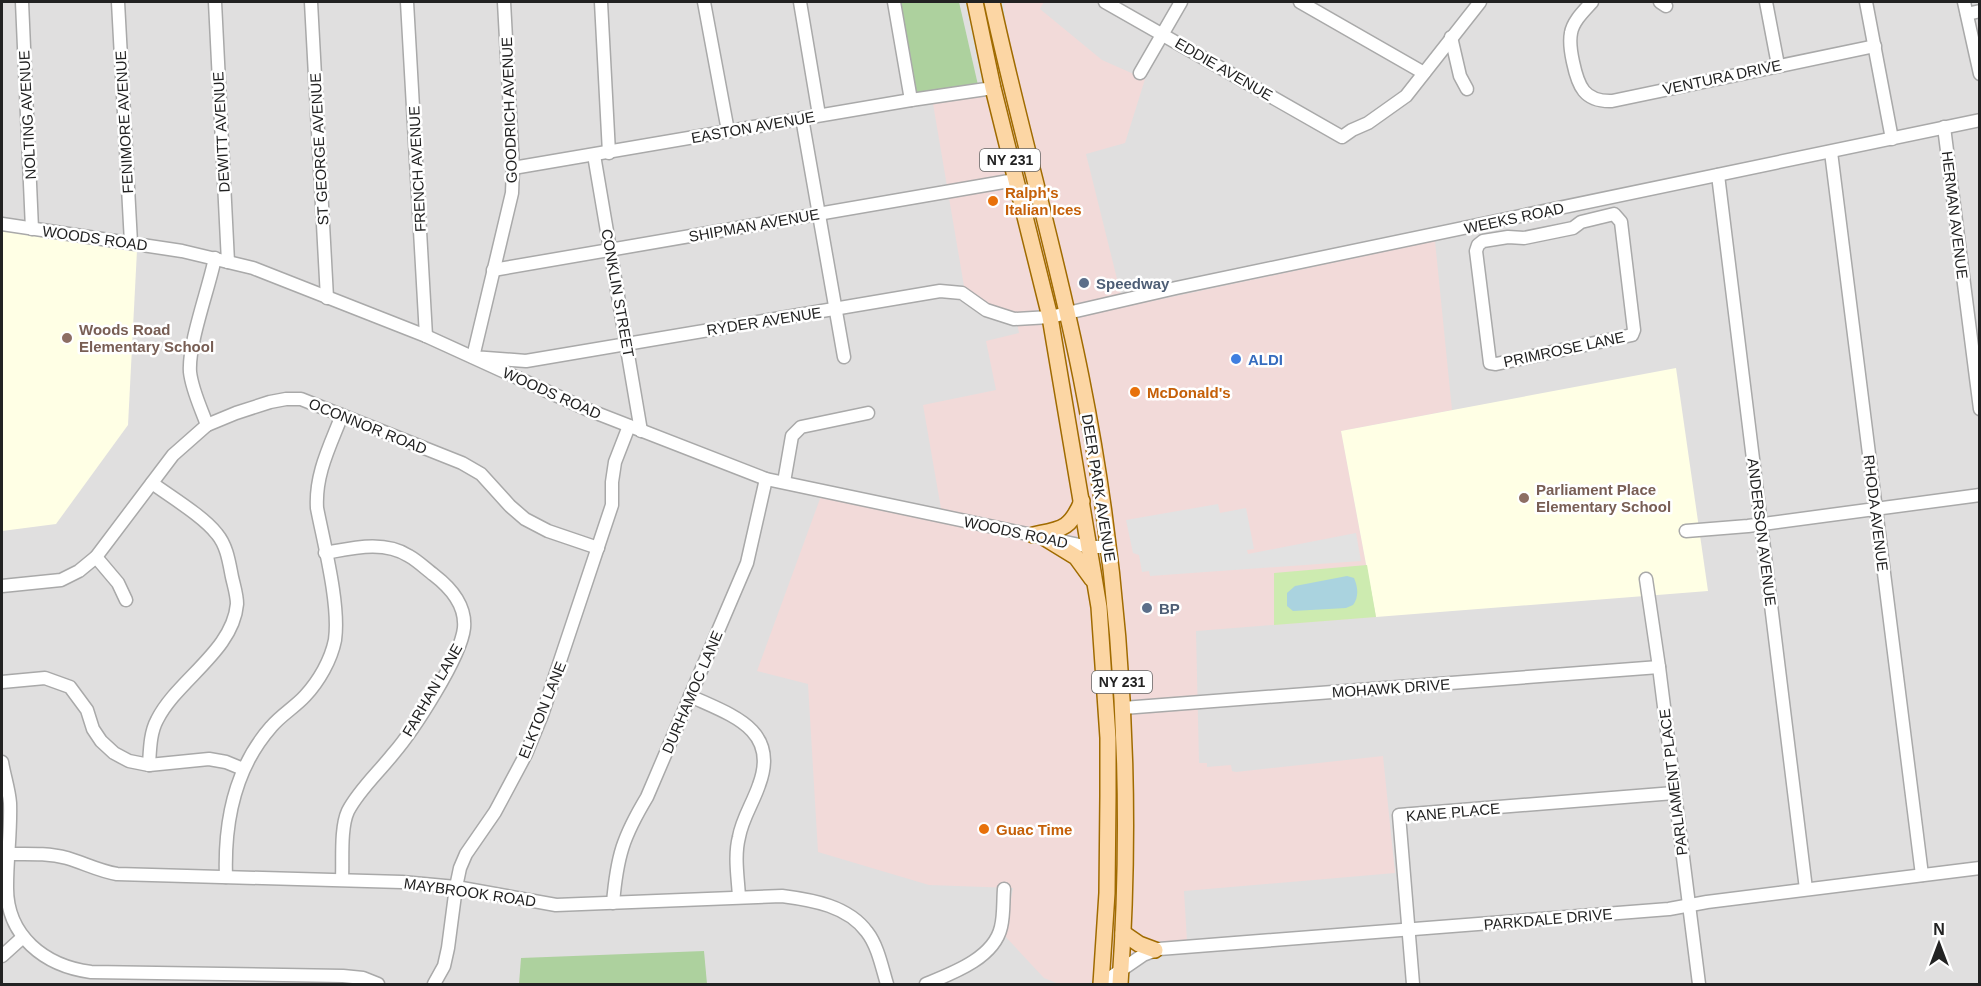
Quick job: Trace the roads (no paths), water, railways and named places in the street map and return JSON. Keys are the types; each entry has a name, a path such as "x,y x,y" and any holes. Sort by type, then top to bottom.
{"main road":[{"name":"DEER PARK AVENUE","path":"975,2 993,88 1050,317 1096,587 1103,665 1108,796 1107,893 1101,984"},
{"name":"DEER PARK AVENUE","path":"992,2 1067,313 1106,516 1123,708 1126,841 1120,978"},
{"path":"997,25 999,2"},
{"path":"1039,537 1064,527 1073,520 1082,501"},
{"path":"1039,537 1076,557 1087,569 1096,587"},
{"path":"1123,933 1139,944 1155,950"}],"street":[{"name":"NOLTING AVENUE","path":"22,2 32,229"},
{"name":"FENIMORE AVENUE","path":"118,2 131,243"},
{"name":"DEWITT AVENUE","path":"215,2 228,262"},
{"name":"ST GEORGE AVENUE","path":"311,2 327,297"},
{"name":"FRENCH AVENUE","path":"408,2 426,336"},
{"name":"GOODRICH AVENUE","path":"473,357 512,193 513,168 504,2"},
{"path":"601,2 609,153"},
{"path":"704,2 728,131"},
{"path":"800,2 819,116"},
{"path":"894,2 911,100"},
{"name":"EDDIE AVENUE","path":"1105,2 1342,137 1368,123 1406,96 1424,73"},
{"path":"1140,73 1181,2"},
{"path":"1300,2 1424,73 1480,2"},
{"name":"VENTURA DRIVE","path":"1592,2 1576,21 1570,34 1570,47 1577,80 1590,97 1600,102 1875,46"},
{"path":"1766,2 1778,65"},
{"path":"1866,2 1892,139"},
{"path":"1970,9 1980,74"},
{"path":"1451,37 1460,76 1467,89"},
{"name":"EASTON AVENUE","path":"513,168 802,118 993,88"},
{"path":"802,118 844,357"},
{"name":"WEEKS ROAD","path":"1050,317 1980,120"},
{"name":"HERMAN AVENUE","path":"1944,127 1980,409"},
{"name":"RHODA AVENUE","path":"1831,152 1922,875"},
{"name":"CONKLIN STREET","path":"594,155 641,430"},
{"name":"ANDERSON AVENUE","path":"1718,175 1806,889"},
{"name":"SHIPMAN AVENUE","path":"493,270 1015,180"},
{"path":"1554,210 1557,231"},
{"path":"1532,214 1535,236"},
{"name":"PRIMROSE LANE","path":"1614,214 1619,218 1634,330 1632,335 1496,364 1490,363 1477,261 1478,245 1483,241 1535,236 1557,231 1573,228 1581,222 1602,216 1614,214"},
{"name":"WOODS ROAD","path":"2,224 131,243 215,258 253,268 426,336 586,409 766,479 1089,547 1109,547"},
{"path":"207,425 193,386 190,363 215,258"},
{"name":"RYDER AVENUE","path":"473,357 526,361 940,291 962,293 986,310 1014,319 1050,317"},
{"name":"OCONNOR ROAD","path":"2,586 61,580 79,571 96,557 173,455 207,425 236,412 286,399 301,399 462,463 481,474 525,519 548,531 598,548"},
{"path":"784,482 792,436 801,427 868,413"},
{"path":"226,877 225,853 229,817 243,769 256,746 272,726 305,697 323,673 334,641 336,616 316,490 320,469 342,415"},
{"name":"ELKTON LANE","path":"434,984 444,966 456,887 466,854 495,812 526,754 542,715 612,505 615,462 629,426"},
{"name":"DURHAMOC LANE","path":"614,903 616,872 621,847 647,797 747,563 766,479"},
{"path":"149,765 151,737 156,721 166,705 231,628 237,601 227,552 216,532 152,483"},
{"path":"1686,531 1760,524 1980,495"},
{"name":"FARHAN LANE","path":"325,553 370,546 390,547 409,555 449,587 461,607 464,627 461,645 423,712 395,753 355,800 347,814 342,879"},
{"path":"96,557 118,583 126,600"},
{"name":"PARLIAMENT PLACE","path":"1646,579 1699,984"},
{"name":"MOHAWK DRIVE","path":"1123,708 1659,667"},
{"path":"2,682 45,678 70,687 87,710 93,729 101,741 114,753 129,762 149,765 209,759 226,762 243,769"},
{"path":"690,696 739,718 751,727 760,742 764,757 764,771 739,835 737,849 739,897"},
{"path":"2,762 10,800 8,904 23,937 36,951 54,963 71,969 102,972 344,976 363,978 378,984"},
{"name":"KANE PLACE","path":"1413,984 1399,815 1674,793"},
{"name":"MAYBROOK ROAD","path":"10,854 51,855 101,872 117,874 402,882 456,887 556,905 739,897 800,898 841,910 856,919 868,933 887,984"},
{"name":"PARKDALE DRIVE","path":"1101,984 1120,978 1143,955 1155,950 1590,916 1980,868"},
{"path":"926,984 982,956 995,944 1001,927 1004,890"},
{"path":"2,956 23,937"}],"water":[{"path":"1347,576 1354,578 1356,585 1357,595 1353,605 1346,608 1293,611 1287,606 1287,593 1295,586"}],"place":[{"name":"Ralph's Italian Ices","path":"993,201"},
{"name":"Speedway","path":"1084,283"},
{"name":"Woods Road Elementary School","path":"67,338"},
{"name":"ALDI","path":"1236,359"},
{"name":"McDonald's","path":"1135,392"},
{"name":"Parliament Place Elementary School","path":"1524,498"},
{"name":"BP","path":"1147,608"},
{"name":"Guac Time","path":"984,829"}]}
